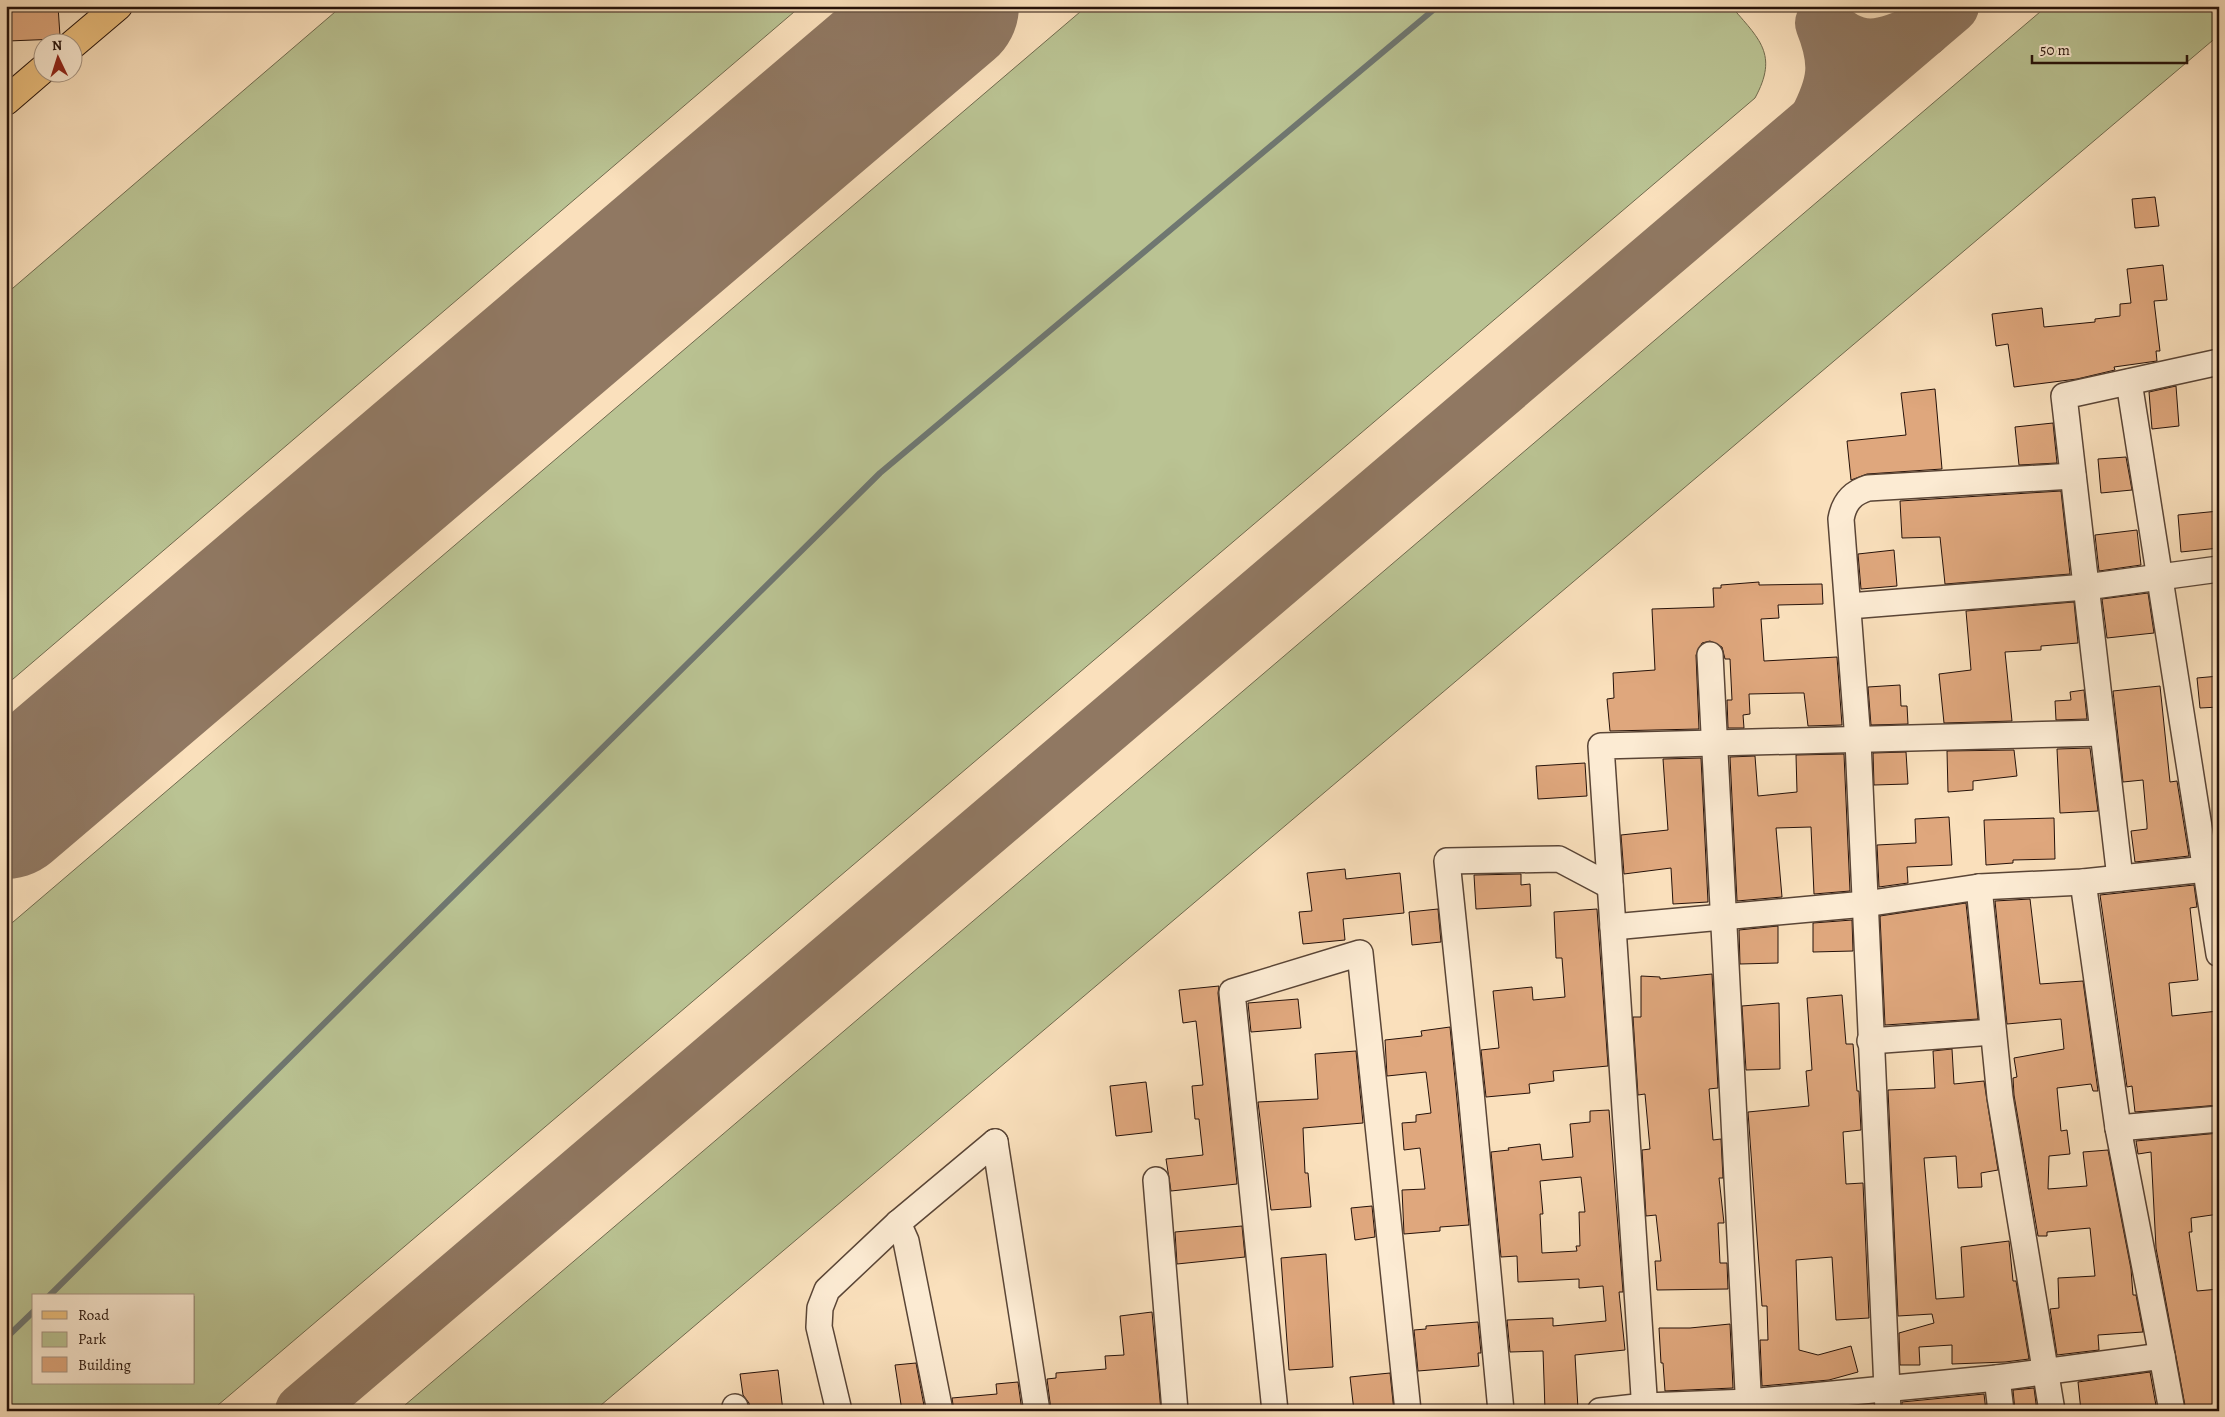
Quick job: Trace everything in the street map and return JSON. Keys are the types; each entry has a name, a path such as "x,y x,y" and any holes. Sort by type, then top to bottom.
{"main road":[{"path":"82,37 118,6"},
{"path":"10,95 32,78"}],"street":[{"path":"2120,878 2064,396 2219,362"},
{"path":"2129,382 2161,578 2208,811 2206,868 2219,954"},
{"path":"1886,1399 1858,741 1841,519 1845,504 1858,491 1880,486 2073,476"},
{"path":"1849,606 2086,587 2219,569"},
{"path":"1710,655 1749,1406"},
{"path":"1645,1408 1601,746 1858,741 2103,733"},
{"path":"1501,1411 1447,861 1559,859 1610,886"},
{"path":"1613,927 1865,904 1979,886 2083,882 2206,868"},
{"path":"2083,882 2118,1128 2172,1411"},
{"path":"1979,886 2000,1097 2052,1411"},
{"path":"1275,1411 1232,992 1360,953 1408,1411"},
{"path":"1870,1041 1993,1032"},
{"path":"2118,1128 2219,1119"},
{"path":"839,1411 819,1327 820,1308 827,1290 898,1223 994,1142 1037,1411"},
{"path":"1156,1180 1174,1411"},
{"path":"898,1223 906,1241 940,1411"},
{"path":"1600,1411 1886,1399 1997,1378 2162,1356"},
{"path":"1997,1378 2001,1411"}],"green space":[{"path":"342,6 801,6 6,685 6,294"},
{"path":"1087,6 1731,6 1750,28 1762,48 1765,58 1762,83 1755,98 211,1411 6,1411 6,928"},
{"path":"2047,6 2219,6 2219,35 594,1411 398,1411"}],"building":[{"path":"6,6 58,6 60,32 32,32 32,40 8,41"},
{"path":"2155,197 2159,226 2135,228 2132,199"},
{"path":"2163,265 2167,300 2154,301 2160,351 2156,351 2157,361 2114,367 2115,370 2077,379 2014,387 2008,344 1996,346 1992,314 2042,308 2044,327 2095,322 2095,319 2120,316 2120,304 2131,303 2127,269"},
{"path":"2176,386 2179,426 2152,429 2149,392"},
{"path":"1935,389 1942,469 1867,474 1851,480 1847,441 1906,435 1901,393"},
{"path":"2053,423 2057,463 2019,465 2015,427"},
{"path":"2126,457 2132,490 2101,493 2098,459"},
{"path":"2061,491 2070,574 1945,584 1940,537 1902,538 1900,501"},
{"path":"2219,511 2219,548 2181,552 2178,515"},
{"path":"2137,530 2141,565 2099,571 2095,535"},
{"path":"1894,550 1897,586 1861,589 1858,554"},
{"path":"1759,582 1759,585 1822,584 1823,604 1778,605 1779,618 1761,619 1764,661 1837,657 1842,725 1808,726 1804,693 1749,694 1750,714 1743,715 1744,728 1728,728 1727,700 1732,700 1730,659 1725,659 1722,647 1710,641 1702,643 1696,655 1699,729 1610,731 1607,699 1614,698 1613,673 1655,670 1652,609 1714,607 1713,588 1721,588 1721,585"},
{"path":"2148,593 2154,633 2107,638 2102,599"},
{"path":"2074,602 2078,643 2041,646 2041,650 2005,652 2012,721 1944,723 1939,674 1971,670 1966,611"},
{"path":"2219,676 2219,707 2200,708 2197,678"},
{"path":"1900,685 1901,706 1907,706 1908,724 1871,725 1868,687"},
{"path":"2160,686 2170,782 2177,781 2189,856 2135,862 2131,831 2147,829 2143,780 2123,782 2113,691"},
{"path":"2084,690 2087,719 2056,720 2055,701 2071,700 2070,692"},
{"path":"2090,748 2098,811 2060,813 2057,749"},
{"path":"2014,750 2017,776 1973,781 1973,790 1948,792 1947,751"},
{"path":"1906,752 1908,784 1874,785 1873,753"},
{"path":"1844,754 1850,891 1814,894 1811,827 1776,828 1782,897 1737,901 1730,757 1755,756 1758,796 1797,792 1796,755"},
{"path":"1701,758 1708,902 1673,904 1671,868 1624,874 1621,835 1668,830 1663,759"},
{"path":"1585,763 1587,796 1538,799 1536,766"},
{"path":"1949,817 1952,865 1907,867 1908,883 1879,887 1877,845 1916,843 1915,819"},
{"path":"2054,818 2055,859 2013,860 2013,863 1986,865 1984,820"},
{"path":"1345,869 1346,879 1400,873 1404,913 1343,919 1345,940 1303,944 1299,912 1312,911 1307,873"},
{"path":"1521,874 1521,885 1530,884 1531,906 1476,909 1474,875"},
{"path":"2194,885 2197,907 2190,908 2198,980 2169,983 2172,1016 2218,1011 2219,1105 2135,1112 2132,1086 2127,1087 2100,895"},
{"path":"2030,899 2040,984 2083,981 2098,1091 2093,1091 2091,1084 2057,1088 2061,1131 2067,1130 2070,1154 2049,1156 2048,1189 2087,1186 2083,1152 2108,1150 2131,1269 2133,1295 2136,1295 2143,1332 2098,1335 2099,1350 2057,1355 2050,1309 2059,1308 2058,1278 2095,1276 2090,1228 2047,1232 2047,1236 2038,1236 2014,1095 2013,1078 2017,1077 2014,1058 2064,1049 2061,1019 2007,1024 1995,901"},
{"path":"1966,903 1978,1019 1885,1025 1880,916"},
{"path":"1438,909 1441,942 1412,945 1409,912"},
{"path":"1597,909 1608,1066 1553,1071 1554,1081 1529,1084 1530,1093 1486,1097 1481,1050 1499,1048 1493,991 1532,987 1533,1000 1565,997 1562,958 1556,958 1554,912"},
{"path":"1852,920 1853,951 1813,952 1813,923"},
{"path":"1778,926 1778,963 1740,964 1739,930"},
{"path":"1712,974 1718,1088 1709,1089 1713,1140 1721,1139 1723,1178 1719,1178 1724,1223 1718,1223 1720,1263 1727,1263 1728,1289 1657,1290 1655,1261 1661,1261 1656,1215 1646,1216 1642,1150 1650,1149 1645,1094 1638,1095 1633,1017 1641,1017 1641,976 1660,977 1660,979"},
{"path":"1219,986 1218,993 1237,1184 1171,1191 1166,1159 1203,1155 1199,1119 1195,1119 1192,1086 1203,1085 1196,1021 1183,1023 1179,990"},
{"path":"1842,995 1846,1044 1853,1044 1857,1091 1859,1091 1861,1130 1843,1132 1846,1184 1863,1183 1869,1318 1836,1320 1832,1257 1796,1260 1799,1350 1818,1355 1851,1346 1858,1372 1829,1380 1762,1386 1760,1340 1768,1340 1767,1306 1762,1306 1748,1112 1809,1106 1806,1071 1812,1070 1807,998"},
{"path":"1298,999 1301,1028 1251,1032 1248,1003"},
{"path":"1779,1003 1780,1069 1746,1070 1742,1006"},
{"path":"1450,1027 1469,1225 1440,1227 1440,1231 1404,1234 1402,1190 1425,1189 1420,1148 1404,1150 1402,1123 1416,1122 1416,1115 1431,1113 1426,1072 1387,1076 1385,1040 1422,1036 1421,1031"},
{"path":"1952,1049 1954,1084 1984,1081 1998,1170 1981,1173 1982,1187 1958,1188 1956,1156 1924,1158 1936,1299 1964,1297 1961,1247 2009,1241 2013,1281 2016,1281 2029,1359 1952,1364 1952,1345 1919,1347 1920,1365 1900,1365 1899,1333 1934,1323 1932,1314 1898,1316 1888,1090 1935,1088 1933,1051"},
{"path":"1356,1051 1363,1123 1303,1128 1305,1173 1308,1173 1311,1207 1271,1210 1258,1102 1318,1099 1315,1054"},
{"path":"1146,1082 1152,1132 1116,1136 1110,1086"},
{"path":"1609,1110 1623,1292 1619,1292 1625,1350 1575,1355 1578,1409 1545,1410 1543,1351 1510,1352 1507,1320 1553,1318 1553,1326 1606,1321 1603,1286 1579,1288 1579,1279 1518,1282 1517,1256 1501,1257 1491,1152 1540,1144 1542,1160 1573,1157 1570,1124 1590,1122 1590,1111","holes":["1581,1177 1585,1212 1579,1212 1580,1246 1576,1246 1577,1251 1542,1253 1540,1214 1543,1214 1540,1181"]},
{"path":"2219,1133 2219,1214 2191,1218 2192,1232 2189,1232 2197,1291 2219,1289 2219,1411 2186,1411 2156,1248 2151,1152 2138,1154 2136,1141"},
{"path":"1372,1206 1375,1237 1355,1240 1351,1208"},
{"path":"1242,1226 1245,1257 1177,1264 1175,1232"},
{"path":"1326,1254 1333,1367 1289,1370 1281,1258"},
{"path":"1152,1312 1161,1411 1085,1411 1084,1407 1051,1410 1047,1379 1056,1378 1056,1373 1106,1369 1105,1356 1124,1355 1120,1316"},
{"path":"1478,1322 1481,1353 1478,1353 1479,1366 1418,1371 1414,1330 1426,1329 1426,1326"},
{"path":"1730,1324 1733,1388 1665,1391 1659,1328 1690,1328"},
{"path":"916,1363 925,1411 902,1411 895,1365"},
{"path":"778,1370 783,1411 750,1411 749,1403 743,1395 740,1374"},
{"path":"2150,1372 2157,1411 2081,1411 2078,1382"},
{"path":"1390,1373 1394,1411 1354,1411 1350,1377"},
{"path":"1018,1382 1022,1411 954,1411 952,1398 997,1394 996,1384"},
{"path":"2034,1388 2037,1411 2015,1411 2013,1390"},
{"path":"1984,1394 1986,1411 1902,1411 1902,1402"}],"waterway":[{"path":"51,1294 880,473 1438,6"},
{"path":"6,1338 32,1313"}],"taxiway":[{"path":"303,1411 1951,6"},
{"path":"1817,120 1828,95 1833,73 1831,50 1823,23 1835,34 1847,41 1871,46 1895,42 1923,30"}],"runway":[{"path":"6,809 949,6"}]}
